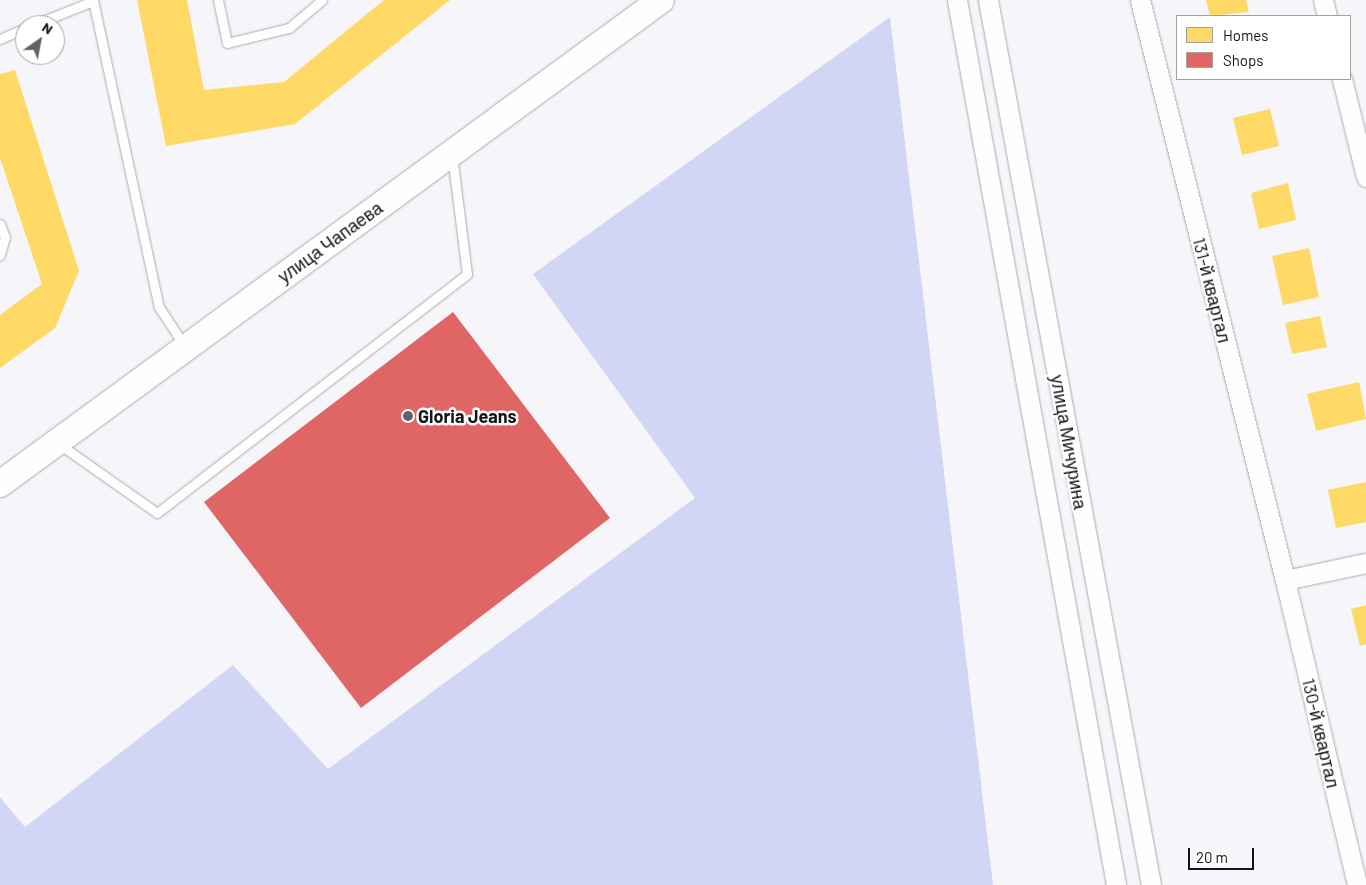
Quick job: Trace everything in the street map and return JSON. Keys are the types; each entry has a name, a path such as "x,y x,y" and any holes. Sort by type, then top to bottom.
{"main road":[{"name":"улица Чапаева","path":"0,484 452,153 651,3"}],"street":[{"name":"улица Мичурина","path":"957,0 1116,885"},
{"name":"улица Мичурина","path":"988,0 1151,885"},
{"name":"131-й квартал","path":"1140,0 1285,580"},
{"path":"1323,0 1327,15"},
{"path":"1342,80 1366,177"},
{"path":"1285,580 1366,563"},
{"name":"130-й квартал","path":"1285,580 1357,885"}],"lane":[{"path":"57,15 93,0 159,307 186,348"},
{"path":"218,0 228,43 289,28 322,0"},
{"path":"0,39 15,32"},
{"path":"57,442 157,512 467,274 452,153"},
{"path":"0,224 4,237 0,255"}],"shaded area":[{"path":"890,17 993,885 0,885 0,797 25,827 233,665 328,769 695,498 533,274"}],"building: Homes":[{"path":"137,0 187,0 204,90 284,82 384,0 450,0 295,124 166,146"},
{"path":"1206,0 1246,0 1249,12 1220,15 1210,15"},
{"path":"15,70 79,271 55,328 0,368 0,315 42,284 0,158 0,74"},
{"path":"1270,109 1279,146 1242,155 1233,118"},
{"path":"1288,183 1296,220 1259,229 1251,193"},
{"path":"1309,248 1319,297 1283,305 1272,256"},
{"path":"1320,316 1327,347 1292,354 1285,323"},
{"path":"1359,382 1366,419 1316,431 1307,394"},
{"path":"1366,482 1366,522 1336,528 1328,490"},
{"path":"1366,605 1366,644 1360,646 1351,609"}],"building: Shops":[{"path":"453,312 610,518 361,708 204,502"}],"place":[{"name":"Gloria Jeans","path":"408,416"}]}
